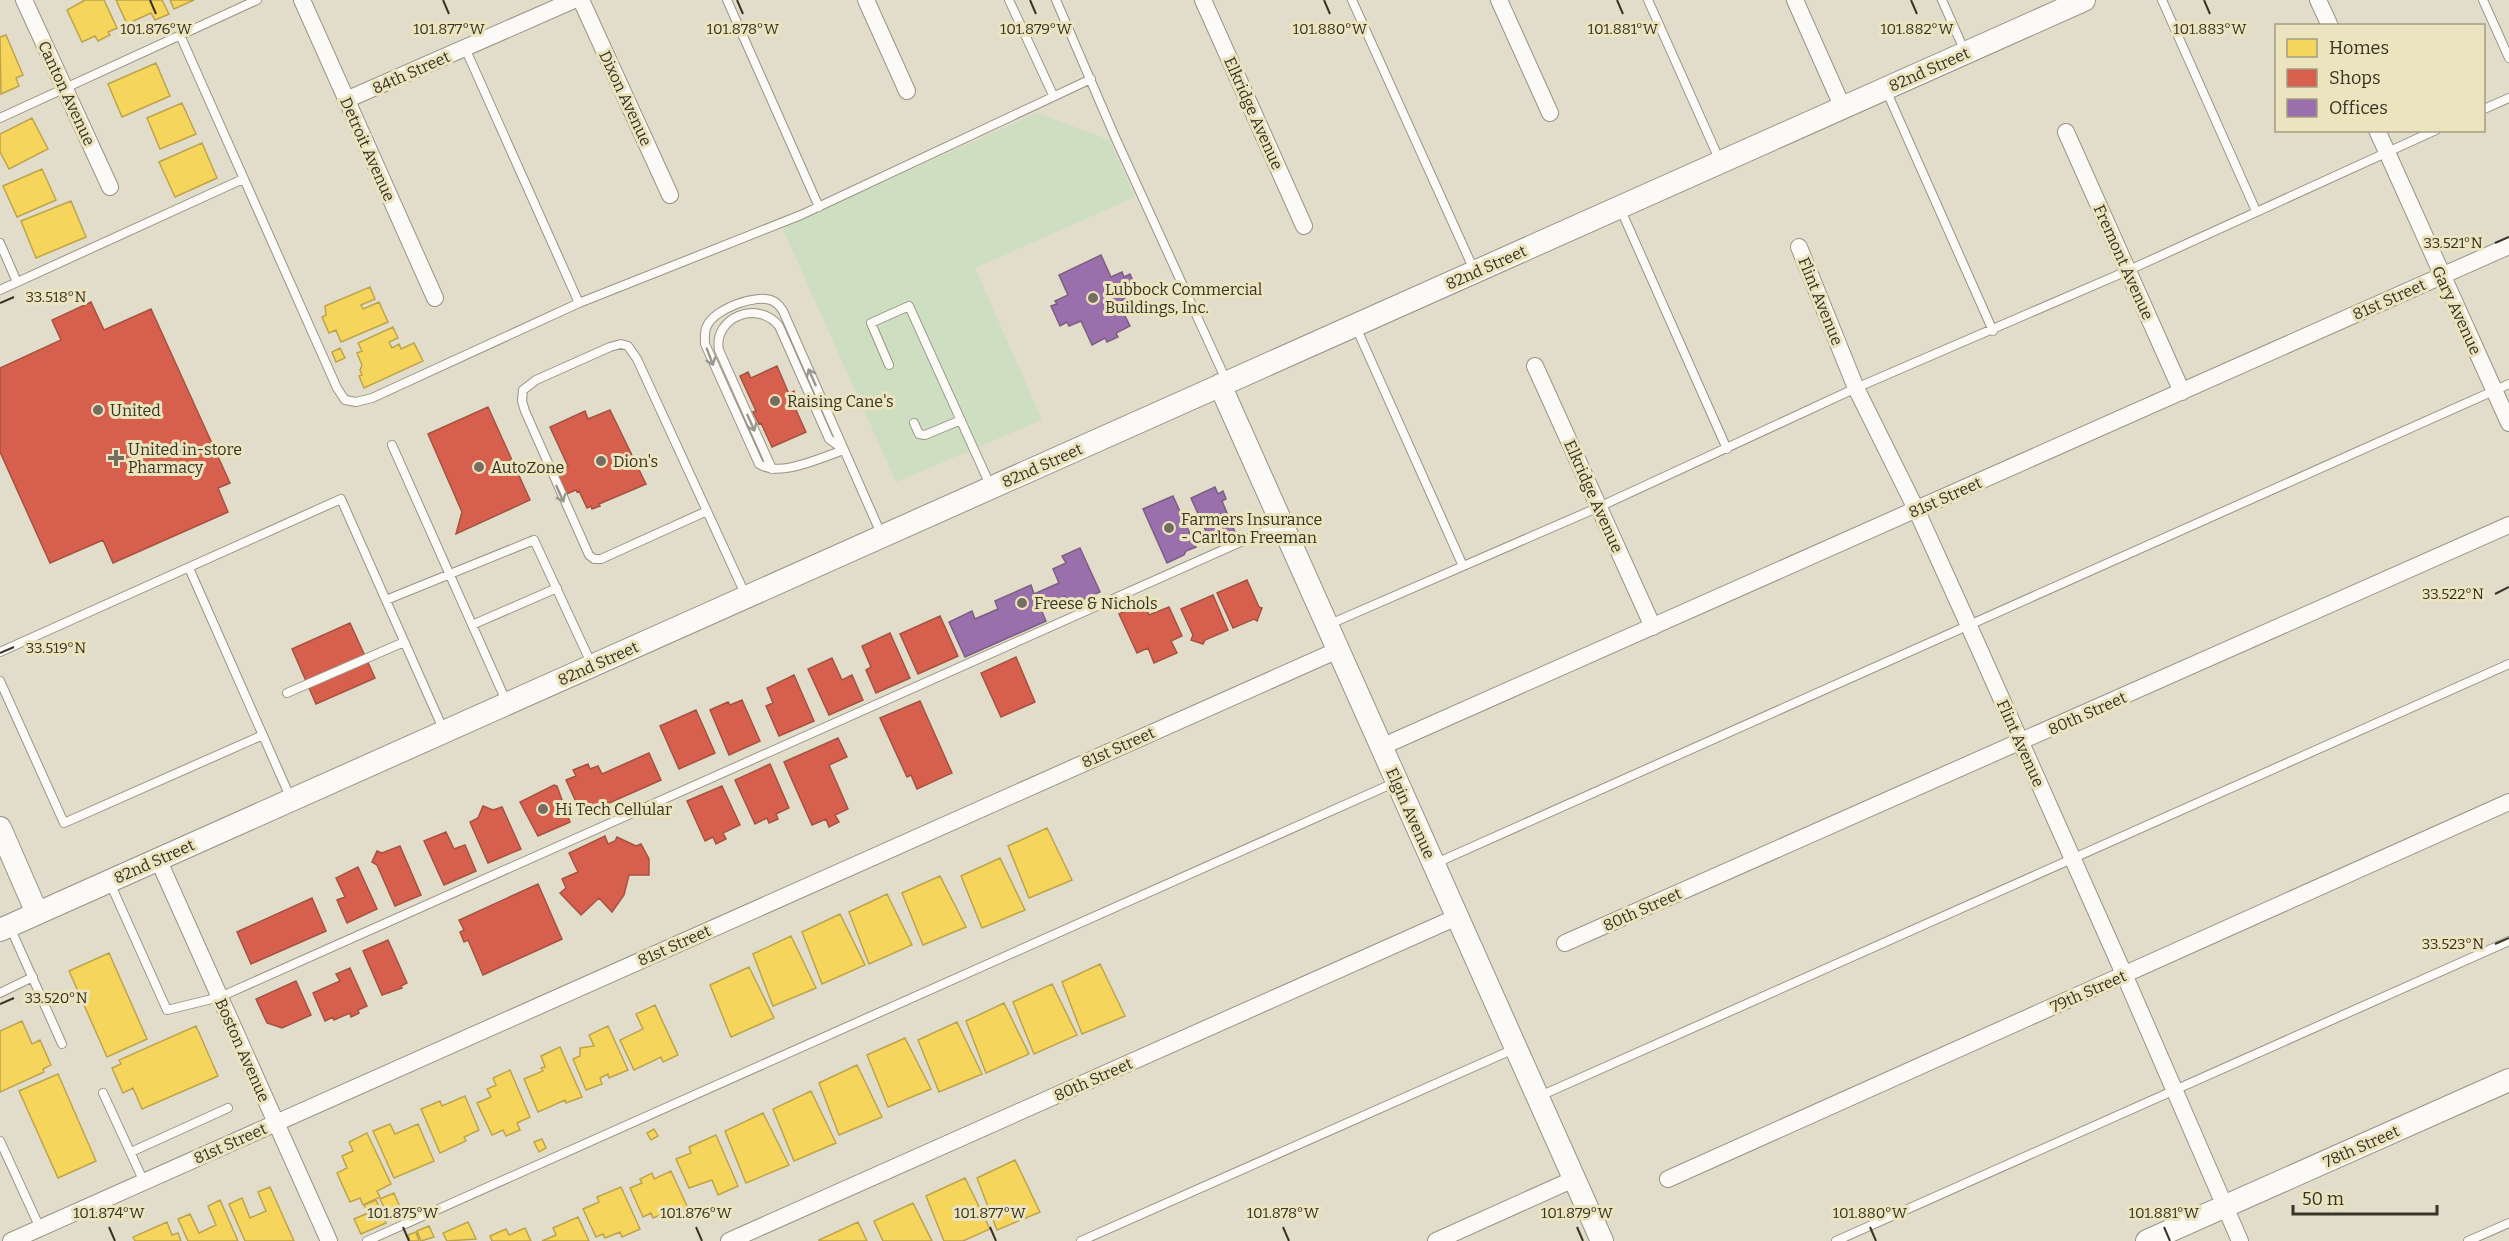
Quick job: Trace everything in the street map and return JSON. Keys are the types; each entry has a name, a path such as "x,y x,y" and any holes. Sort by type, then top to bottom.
{"main road":[{"name":"82nd Street","path":"5,927 2084,0"},
{"name":"Elgin Avenue","path":"1224,384 1282,524 1602,1241"},
{"path":"0,828 37,913"},
{"name":"78th Street","path":"2147,1241 2509,1080"}],"street":[{"name":"Canton Avenue","path":"24,0 110,187"},
{"name":"Detroit Avenue","path":"302,0 435,297"},
{"name":"84th Street","path":"346,100 574,0"},
{"name":"Dixon Avenue","path":"581,0 670,195"},
{"path":"866,0 907,91"},
{"name":"Elkridge Avenue","path":"1203,0 1304,226"},
{"path":"1499,0 1550,113"},
{"path":"1795,0 1843,108"},
{"path":"2318,0 2329,24"},
{"name":"Fremont Avenue","path":"2066,132 2182,392"},
{"name":"Gary Avenue","path":"2378,132 2442,276 2502,387 2509,423"},
{"name":"81st Street","path":"1381,747 2509,246"},
{"name":"Flint Avenue","path":"1799,247 1856,388 1916,509 1969,626 2240,1241"},
{"name":"Elkridge Avenue","path":"1535,366 1653,627"},
{"name":"80th Street","path":"1565,944 2509,525"},
{"name":"81st Street","path":"11,1241 1338,650"},
{"name":"79th Street","path":"1668,1179 2509,802"},
{"name":"Boston Avenue","path":"158,859 329,1241"},
{"name":"80th Street","path":"729,1241 1457,917"},
{"path":"1436,1241 1574,1179"}],"lane":[{"path":"0,118 257,0"},
{"path":"726,0 819,207"},
{"path":"1009,0 1053,95"},
{"path":"1056,0 1224,384"},
{"path":"1352,0 1475,271"},
{"path":"1648,0 1720,162"},
{"path":"1942,0 1966,52"},
{"path":"2163,0 2256,210"},
{"path":"2483,0 2509,58"},
{"path":"180,35 337,388 345,400 356,402 372,398 579,303 819,207 1091,79"},
{"path":"465,48 579,303"},
{"path":"1885,88 1993,330"},
{"path":"2485,109 2509,98"},
{"path":"1327,625 1599,507 1856,388 2127,271 2256,210 2432,132"},
{"path":"0,290 243,178"},
{"path":"1620,207 1727,449"},
{"path":"0,243 17,282"},
{"path":"844,450 785,469 772,469 759,464 705,344 706,327 716,314 758,298 773,301 783,311 882,536"},
{"path":"890,365 871,323 909,306 991,487"},
{"path":"772,469 719,350 718,342 723,328 747,313 761,313 774,320 779,326 829,439 844,450"},
{"path":"1355,325 1463,566"},
{"path":"707,511 601,559 594,559 584,547 522,401 523,390 536,380 610,347 621,344 628,346 637,359 707,511 746,597"},
{"path":"1433,864 2502,387"},
{"path":"914,423 919,434 925,435 961,420"},
{"path":"392,445 507,703"},
{"path":"0,652 341,499 444,731"},
{"path":"109,881 167,1010 220,997 1282,524"},
{"path":"386,600 534,540 592,665"},
{"path":"189,568 292,800"},
{"path":"472,625 557,588"},
{"path":"287,693 404,642"},
{"path":"1538,1097 2509,664"},
{"path":"0,681 64,823 263,735"},
{"path":"367,1241 1396,782"},
{"path":"5,927 33,977 62,1044"},
{"path":"1836,1241 2509,941"},
{"path":"0,993 33,977"},
{"path":"1081,1241 1516,1048"},
{"path":"103,1093 144,1182"},
{"path":"131,1152 228,1108"},
{"path":"0,1141 40,1228"},
{"path":"2468,1241 2509,1223"}],"green space":[{"path":"1038,113 1109,140 1135,197 975,268 1042,420 896,482 782,227"}],"building: Homes":[{"path":"85,0 104,0 117,28 108,32 110,35 98,41 95,36 82,42 67,10"},
{"path":"116,0 162,0 169,14 155,20 151,13 127,24"},
{"path":"170,0 194,0 174,9"},
{"path":"6,35 23,75 16,78 19,86 1,94 0,37"},
{"path":"156,63 170,96 122,117 108,84"},
{"path":"182,103 196,134 160,149 147,118"},
{"path":"32,118 48,149 9,169 0,152 0,134"},
{"path":"202,143 217,178 175,197 159,162"},
{"path":"42,169 56,200 17,217 3,186"},
{"path":"71,201 86,237 36,258 21,221"},
{"path":"370,287 375,299 361,305 363,309 379,302 388,322 341,342 336,330 329,333 322,317 326,315 325,306"},
{"path":"393,327 398,338 389,342 392,348 399,344 401,349 414,343 423,361 364,388 359,376 362,375 360,370 362,365 357,353 362,351 358,343"},
{"path":"340,348 345,358 336,362 332,352"},
{"path":"1047,828 1072,880 1029,898 1008,846"},
{"path":"1000,858 1025,910 982,928 961,876"},
{"path":"940,876 966,927 923,945 902,893"},
{"path":"887,894 912,945 869,964 849,912"},
{"path":"840,914 865,965 822,984 802,932"},
{"path":"791,936 816,988 773,1006 753,954"},
{"path":"109,953 147,1039 107,1057 69,971"},
{"path":"1100,964 1125,1016 1082,1034 1062,982"},
{"path":"749,967 774,1018 731,1037 710,985"},
{"path":"1052,984 1077,1035 1034,1054 1013,1002"},
{"path":"1004,1003 1029,1054 986,1073 966,1021"},
{"path":"655,1005 678,1055 663,1062 661,1057 634,1070 620,1040 643,1029 636,1014"},
{"path":"22,1021 32,1044 40,1040 51,1065 43,1069 44,1072 0,1092 0,1031"},
{"path":"957,1022 982,1074 939,1092 918,1040"},
{"path":"196,1026 218,1076 142,1109 133,1088 123,1093 112,1068 121,1064 119,1060"},
{"path":"608,1026 628,1070 609,1078 608,1074 600,1078 602,1084 586,1090 573,1059 580,1056 580,1048 594,1046 589,1035"},
{"path":"905,1038 931,1089 888,1107 867,1055"},
{"path":"560,1047 582,1097 566,1103 565,1100 538,1112 524,1079 543,1071 541,1068 545,1067 541,1056"},
{"path":"857,1065 882,1117 839,1135 819,1083"},
{"path":"510,1070 530,1117 517,1123 520,1130 506,1136 503,1130 492,1135 477,1103 491,1097 487,1089 496,1085 493,1078"},
{"path":"58,1074 96,1161 58,1178 19,1091"},
{"path":"811,1091 836,1143 794,1161 773,1109"},
{"path":"465,1096 479,1130 464,1137 466,1141 440,1153 421,1109 440,1101 442,1106"},
{"path":"763,1113 789,1165 746,1183 725,1131"},
{"path":"390,1124 395,1134 418,1124 434,1161 394,1178 373,1131"},
{"path":"654,1129 658,1136 651,1140 647,1133"},
{"path":"367,1133 391,1184 377,1191 380,1197 363,1205 360,1198 350,1202 337,1173 347,1168 342,1156 353,1151 349,1142"},
{"path":"716,1135 738,1186 718,1195 712,1180 689,1188 676,1159 691,1153 689,1147"},
{"path":"542,1139 546,1148 539,1152 534,1142"},
{"path":"1015,1160 1040,1212 997,1230 977,1178"},
{"path":"671,1171 688,1208 670,1216 668,1212 653,1218 651,1213 643,1217 630,1188 642,1183 640,1179 652,1173 654,1179"},
{"path":"965,1178 990,1229 963,1241 944,1241 926,1196"},
{"path":"270,1187 294,1241 245,1241 229,1204 242,1198 250,1218 266,1211 258,1192"},
{"path":"621,1187 640,1229 622,1237 620,1232 605,1238 603,1234 596,1237 583,1209 599,1202 597,1197"},
{"path":"394,1193 402,1212 389,1218 380,1199"},
{"path":"220,1200 238,1241 188,1241 178,1219 190,1214 199,1233 216,1225 208,1206"},
{"path":"376,1200 386,1223 361,1234 354,1219 368,1213 364,1205"},
{"path":"913,1203 932,1241 883,1241 874,1221"},
{"path":"578,1217 589,1241 542,1241 556,1235 553,1228"},
{"path":"167,1222 172,1235 178,1233 181,1241 135,1241 133,1237"},
{"path":"468,1222 476,1239 447,1241 443,1233"},
{"path":"858,1222 867,1241 819,1241 819,1240"},
{"path":"429,1226 434,1237 421,1241 417,1231"},
{"path":"525,1228 531,1241 492,1241 490,1236 506,1229 509,1235"},
{"path":"416,1232 419,1241 410,1241 408,1235"}],"building: Shops":[{"name":"United","path":"91,302 104,330 151,309 230,483 218,488 228,512 113,563 103,540 50,563 0,452 0,368 61,340 52,320"},
{"name":"Raising Cane's","path":"777,366 789,394 794,391 801,408 796,410 806,432 772,447 753,412 756,411 740,376 748,372 751,378"},
{"name":"AutoZone","path":"488,407 530,500 456,534 462,512 428,434"},
{"name":"Dion's","path":"610,410 646,484 599,504 600,506 587,508 579,491 564,495 554,474 568,466 550,427 585,411 588,419"},
{"path":"1247,580 1259,607 1262,608 1257,621 1254,619 1233,628 1217,593"},
{"path":"1213,595 1228,630 1205,640 1203,644 1191,640 1193,635 1181,609"},
{"path":"1144,603 1149,615 1169,607 1182,636 1171,641 1177,653 1154,663 1148,648 1137,653 1119,614"},
{"path":"940,616 958,656 918,674 900,634"},
{"path":"350,623 375,678 316,704 292,649"},
{"path":"890,633 910,678 876,693 866,670 871,667 862,646"},
{"path":"1016,657 1035,702 1001,717 981,673"},
{"path":"832,658 842,680 852,675 863,700 829,715 808,669"},
{"path":"794,675 814,721 779,736 766,706 773,703 767,688"},
{"path":"742,700 760,741 729,755 710,710 728,702 730,705"},
{"path":"920,701 952,773 917,789 911,775 907,777 880,718"},
{"path":"696,710 715,753 679,769 660,726"},
{"path":"838,738 847,757 829,765 848,809 835,815 839,822 829,827 826,819 812,825 784,762"},
{"path":"649,753 661,780 582,815 566,780 576,776 573,770 588,764 590,769 598,766 602,774"},
{"path":"770,764 789,808 776,814 778,819 769,823 767,818 755,824 735,780"},
{"name":"Hi Tech Cellular","path":"554,785 557,786 570,822 538,836 520,802"},
{"path":"722,786 740,825 723,833 726,839 716,844 713,837 705,841 687,801"},
{"path":"483,806 493,810 502,807 521,849 488,863 470,822 478,818"},
{"path":"446,832 454,849 465,845 476,871 444,885 424,841"},
{"path":"605,836 608,844 615,841 617,837 636,846 641,844 649,859 649,875 629,875 624,895 612,912 599,898 581,915 560,893 566,888 562,879 578,872 569,853"},
{"path":"400,846 421,895 395,906 377,865 372,862 377,851 382,853"},
{"path":"358,867 377,909 347,923 337,900 345,897 336,878"},
{"path":"538,884 562,939 483,975 468,940 464,942 460,932 464,930 459,920"},
{"path":"312,898 326,931 251,964 237,932"},
{"path":"388,940 407,983 401,986 402,988 382,995 363,951"},
{"path":"350,968 367,1006 358,1010 359,1013 351,1017 350,1013 325,1021 313,993 340,981 336,974"},
{"path":"296,981 311,1015 282,1028 267,1023 256,999"}],"building: Offices":[{"name":"Lubbock Commercial Buildings, Inc.","path":"1101,255 1111,277 1122,272 1124,277 1130,274 1137,290 1130,293 1131,296 1118,302 1130,326 1116,333 1118,337 1107,342 1105,338 1092,345 1081,321 1069,326 1067,322 1060,326 1051,306 1057,304 1055,301 1068,295 1059,275"},
{"path":"1215,487 1218,494 1223,491 1226,499 1222,501 1235,532 1211,543 1191,498"},
{"name":"Farmers Insurance - Carlton Freeman","path":"1173,496 1196,547 1167,563 1143,509"},
{"name":"Freese & Nichols","path":"1080,548 1100,592 1069,606 1065,596 1040,607 1046,621 965,657 949,622 972,611 975,619 998,609 995,601 1031,585 1034,594 1059,583 1053,569 1066,563 1062,556"}],"place":[{"name":"Lubbock Commercial Buildings, Inc.","path":"1093,298"},
{"name":"Raising Cane's","path":"775,401"},
{"name":"United","path":"98,410"},
{"name":"United in-store Pharmacy","path":"116,458"},
{"name":"Dion's","path":"601,461"},
{"name":"AutoZone","path":"479,467"},
{"name":"Farmers Insurance - Carlton Freeman","path":"1169,528"},
{"name":"Freese & Nichols","path":"1022,603"},
{"name":"Hi Tech Cellular","path":"543,809"}]}
